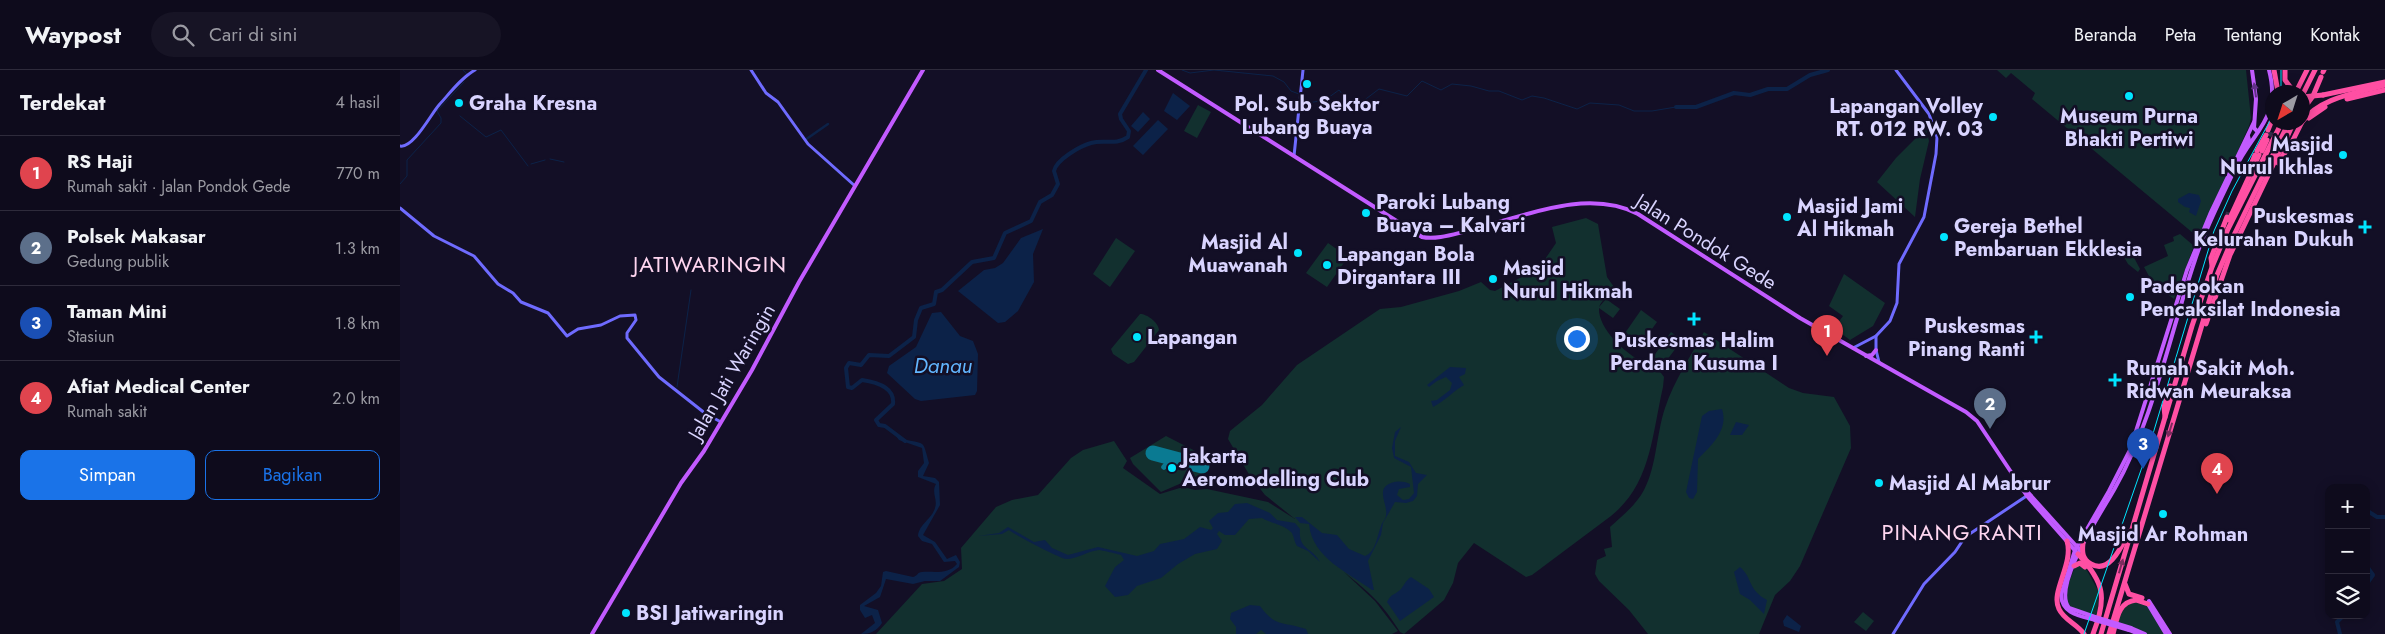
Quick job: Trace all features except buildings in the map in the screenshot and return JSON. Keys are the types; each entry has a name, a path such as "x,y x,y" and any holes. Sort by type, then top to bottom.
{"highway":[{"path":"2274,70 2277,85"},
{"path":"2285,70 2285,78 2290,85"},
{"path":"2299,85 2307,70"},
{"path":"2308,85 2315,70"},
{"path":"2310,100 2323,73"},
{"path":"2310,96 2385,84"},
{"path":"2310,113 2325,104 2385,84"},
{"path":"2310,117 2332,104 2385,90"},
{"path":"2212,266 2211,258 2228,214 2270,130"},
{"path":"2101,634 2192,326 2212,266 2228,229 2278,130"},
{"path":"2109,634 2217,275 2285,130"},
{"path":"2289,141 2292,130"},
{"path":"2201,330 2205,325 2230,255 2272,169 2297,130"},
{"path":"2218,240 2222,236 2258,153"},
{"path":"2184,340 2192,326"},
{"path":"2165,420 2164,407 2170,386"},
{"path":"2082,540 2082,551 2086,560 2095,566 2106,564 2115,556 2135,520"},
{"path":"2068,540 2069,558 2058,596 2058,605 2062,614 2084,634"},
{"path":"2077,550 2097,580 2102,596 2101,613 2094,634"},
{"path":"2074,566 2078,563 2085,566 2100,592 2101,604 2094,634"},
{"path":"2125,581 2129,594 2149,602"},
{"path":"2113,634 2119,613 2124,605 2136,600 2149,602"}],"main road":[{"name":"Jalan Jati Waringin","path":"592,634 761,355 800,282 923,70"},
{"name":"Jalan Pondok Gede","path":"1158,70 1388,217 1426,238 1456,233 1567,206 1601,204 1625,209 1646,218 1793,314 1863,355 1940,396 1977,421 2028,495 2077,550"},
{"path":"2145,634 2069,612 2062,602 2061,595 2077,550 2110,491 2130,450 2187,270 2218,196 2254,122 2256,99 2252,70"},
{"path":"2237,163 2270,111 2272,100 2270,70"},
{"path":"2254,122 2258,131"},
{"path":"2249,134 2258,131"},
{"path":"2082,540 2130,459 2196,258 2249,134"},
{"path":"1859,345 1859,350 1863,355 1872,356 1876,350"},
{"name":"Jalan Pondok Gede","path":"2028,495 2052,518 2068,540"},
{"path":"2068,540 2082,540"},
{"path":"2077,550 2065,593 2065,600 2073,610 2095,619"},
{"path":"2149,602 2168,634"},
{"path":"2130,629 2139,634"}],"street":[{"path":"400,146 405,146 414,137 430,120 438,106 468,74 475,70"},
{"path":"751,70 766,93 778,102 808,144 855,186"},
{"path":"1293,155 1303,70"},
{"path":"1853,349 1876,336 1890,321 1894,312 1897,304 1899,264 1924,217 1936,154 1937,137 1927,111 1911,94 1896,70"},
{"path":"400,208 431,234 474,256 497,283 513,293 521,302 548,314 567,336 578,329 598,326 620,316 635,315 636,320 627,333 627,338 659,376 706,414 721,422"},
{"path":"1876,336 1876,350 1879,363"},
{"path":"1893,634 1931,575 1955,552 1965,536 1983,522 2028,495"}],"green space":[{"path":"1997,70 2246,70 2251,118 2249,126 2199,238 2032,99 2035,93 2011,73 2006,78"},
{"path":"1198,105 1211,112 1197,138 1184,131"},
{"path":"1926,128 1929,141 1920,179 1915,217 1877,182 1896,158"},
{"path":"1586,218 1598,224 1607,277 1614,287 1612,293 1602,301 1599,307 1606,299 1620,309 1613,318 1599,308 1603,323 1613,339 1627,352 1660,371 1664,377 1663,387 1648,458 1634,489 1611,516 1532,575 1526,577 1474,543 1458,563 1453,583 1444,600 1404,634 1400,632 1375,599 1344,572 1375,601 1398,631 1392,634 876,634 922,584 944,581 962,569 961,548 996,507 1012,500 1038,495 1071,458 1083,450 1114,441 1127,461 1123,468 1160,494 1183,487 1195,490 1207,489 1268,502 1295,519 1265,495 1250,476 1228,439 1230,431 1262,405 1297,365 1380,309 1401,307 1459,291 1481,282 1490,290 1495,291 1539,268 1556,243 1552,227"},
{"path":"2180,234 2194,246 2174,299 2149,281 2150,278 2144,267 2168,256 2164,245 2174,241 2173,237"},
{"name":"Lapangan","path":"1116,238 1135,251 1110,287 1093,274"},
{"name":"Lapangan Bola Dirgantara III","path":"1328,243 1348,257 1327,287 1306,273"},
{"path":"2129,248 2140,269 2138,272 2128,264 2121,252"},
{"path":"1844,274 1885,303 1873,326 1850,340 1834,328 1843,316 1829,306"},
{"path":"1641,310 1657,322 1639,347 1623,336"},
{"name":"Lapangan","path":"1140,314 1152,319 1157,324 1159,330 1134,362 1128,364 1113,354 1111,349"},
{"path":"1671,332 1682,340 1664,364 1653,357"},
{"path":"1704,332 1789,388 1803,393 1834,397 1850,426 1851,448 1800,566 1790,581 1775,595 1759,634 1648,634 1629,610 1599,581 1595,574 1597,560 1606,556 1604,549 1612,547 1610,527 1633,505 1644,490 1652,470 1665,408 1673,388"},
{"name":"Jakarta Aeromodelling Club","path":"1166,436 1211,459 1207,472 1161,492 1133,464 1130,458"},
{"path":"2076,564 2085,567 2099,592 2097,618 2069,608 2065,593"},
{"path":"2127,602 2145,602 2166,634 2145,634 2116,623"},
{"path":"1863,612 1874,621 1866,631 1854,622"}],"water":[{"path":"1173,93 1190,106 1177,120 1164,111"},
{"path":"1143,112 1150,119 1138,132 1131,126"},
{"path":"1158,120 1168,129 1143,155 1133,146"},
{"path":"2189,193 2199,195 2201,201 2196,216 2189,212 2190,208 2178,202 2178,199"},
{"name":"Danau","path":"1043,229 1033,254 1034,282 1018,311 1005,322 998,323 958,291 984,270 995,268 1003,263 1021,238"},
{"name":"Danau","path":"941,312 960,336 973,341 978,354 977,391 975,395 921,401 915,399 887,373 889,366 916,347 932,313"},
{"path":"1450,367 1466,368 1465,374 1459,377 1464,385 1433,407 1431,401 1437,400 1450,390 1452,383 1446,377 1429,387 1427,385"},
{"path":"1722,409 1724,417 1721,431 1698,459 1697,492 1693,499 1689,498 1686,492 1702,416 1709,411"},
{"path":"1736,422 1749,425 1742,435 1730,435"},
{"path":"1401,427 1395,441 1395,456 1409,462 1416,473 1427,475 1418,484 1417,496 1413,501 1406,503 1395,502 1383,523 1381,535 1368,561 1374,590 1372,590 1343,571 1324,555 1312,536 1309,524 1300,523 1295,517 1302,517 1322,533 1337,535 1349,549 1365,556 1369,554 1376,543 1382,525 1386,516 1383,493 1386,486 1398,482 1410,484 1410,487 1399,489 1397,495 1403,500 1409,499 1414,493 1411,467 1394,458 1392,448 1395,432"},
{"path":"896,436 902,440 919,443 924,446 929,463 923,476 935,478 939,482 940,505 923,535 935,542 947,559 956,555 960,562 959,567 940,581 925,581 913,584 886,579 880,597 864,606 878,610 882,623 873,632 861,634 875,623 872,615 865,618 860,610 860,605 876,593 881,586 883,572 913,577 920,572 949,570 957,564 955,561 944,562 932,544 922,541 918,536 921,528 935,508 934,490 936,484 918,477 918,471 924,463 922,448 899,440"},
{"path":"1247,503 1270,513 1277,520 1295,523 1300,529 1303,545 1320,562 1308,551 1297,546 1292,533 1287,529 1262,518 1249,519 1235,535 1225,535 1219,531 1217,534 1222,541 1217,549 1195,554 1178,564 1161,578 1137,586 1128,595 1115,597 1105,586 1115,567 1124,560 1121,555 1099,550 1066,559 1037,546 1009,530 1002,534 978,536 999,533 1008,527 1034,542 1045,540 1052,548 1068,555 1098,547 1137,556 1154,551 1160,544 1184,539 1200,527 1211,530 1213,528 1209,521 1218,513 1228,512 1235,504"},
{"path":"1740,567 1747,575 1756,592 1767,600 1764,614 1750,600 1740,594 1734,572"},
{"path":"1411,577 1429,589 1434,597 1400,621 1387,602"},
{"path":"1250,605 1260,606 1271,618 1280,623 1306,629 1308,634 1266,634 1261,630 1256,634 1236,634 1236,627 1230,619 1231,613"},
{"path":"1787,615 1801,626 1799,632 1784,626 1783,621"}],"waterway":[{"path":"463,70 467,74"},
{"path":"905,441 885,426 879,425 876,420 893,404 891,393 884,386 862,380 852,388 848,387 846,368 849,363 861,365 869,355 889,356 914,337 916,320 921,308 934,304 936,292 942,290 972,262 994,258 1005,233 1031,221 1040,202 1052,195 1058,184 1054,171 1059,162 1075,150 1091,143 1114,142 1128,137 1129,131 1120,114 1146,70"},
{"path":"1182,70 1190,73 1214,70 1273,76 1284,82 1291,91 1299,94"},
{"path":"1676,107 1696,107 1734,93 1750,95 1768,89 1787,89 1810,75 1828,70"},
{"path":"1302,96 1308,103 1325,100 1339,90 1354,108 1379,89 1407,96 1422,81 1441,90 1452,84 1471,86 1489,91 1499,91 1522,100 1532,96 1544,98 1577,109 1590,103 1619,105 1634,111 1652,111 1676,107"},
{"path":"400,184 407,176 407,160 441,123 441,118 437,111 464,82"},
{"path":"460,116 486,137 501,130 528,166"},
{"path":"805,140 828,124"},
{"path":"550,159 564,162"},
{"path":"531,164 545,160"},
{"path":"677,387 691,290"},
{"path":"2370,513 2377,517 2385,517"},
{"path":"2370,571 2373,575 2370,579"},
{"path":"2340,619 2337,622 2340,634"}],"taxiway":[{"path":"1164,467 1172,458"}],"runway":[{"path":"1153,453 1202,466"}],"tunnel":[{"path":"2269,136 2271,132"},
{"path":"2227,217 2229,211"}],"tram line":[{"path":"2281,70 2281,85"},
{"path":"2084,634 2149,447 2214,231 2232,191 2265,130"}],"place":[{"name":"Pol. Sub Sektor Lubang Buaya","path":"1307,84"},
{"name":"Museum Purna Bhakti Pertiwi","path":"2129,96"},
{"name":"Graha Kresna","path":"459,103"},
{"name":"Lapangan Volley RT. 012 RW. 03","path":"1993,117"},
{"name":"Masjid Nurul Ikhlas","path":"2343,155"},
{"name":"Paroki Lubang Buaya – Kalvari","path":"1366,213"},
{"name":"Masjid Jami Al Hikmah","path":"1787,217"},
{"name":"Puskesmas Kelurahan Dukuh","path":"2365,227"},
{"name":"Gereja Bethel Pembaruan Ekklesia","path":"1944,237"},
{"name":"Masjid Al Muawanah","path":"1298,253"},
{"name":"Lapangan Bola Dirgantara III","path":"1327,265"},
{"name":"Masjid Nurul Hikmah","path":"1493,279"},
{"name":"Padepokan Pencaksilat Indonesia","path":"2130,297"},
{"name":"Puskesmas Halim Perdana Kusuma I","path":"1694,319"},
{"name":"Lapangan","path":"1137,337"},
{"name":"Puskesmas Pinang Ranti","path":"2036,337"},
{"name":"RS Haji","path":"1827,356"},
{"name":"Rumah Sakit Moh. Ridwan Meuraksa","path":"2115,380"},
{"name":"Polsek Makasar","path":"1990,429"},
{"name":"Jakarta Aeromodelling Club","path":"1172,468"},
{"name":"Taman Mini","path":"2143,469"},
{"name":"Masjid Al Mabrur","path":"1879,483"},
{"name":"Afiat Medical Center","path":"2217,494"},
{"name":"Masjid Ar Rohman","path":"2163,514"},
{"name":"BSI Jatiwaringin","path":"626,613"}],"district":[{"name":"JATIWARINGIN","path":"710,264"},
{"name":"PINANG RANTI","path":"1962,532"}]}
